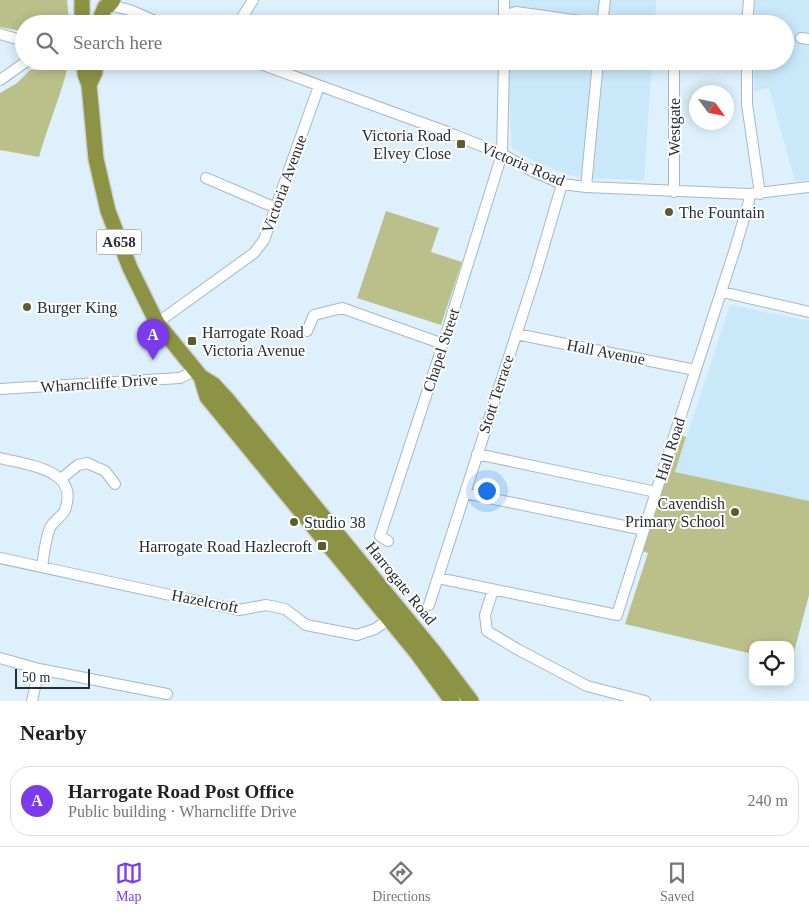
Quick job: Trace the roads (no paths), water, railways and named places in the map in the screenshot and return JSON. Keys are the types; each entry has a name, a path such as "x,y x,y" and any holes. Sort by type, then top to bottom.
{"highway":[{"path":"82,0 82,15"},
{"path":"89,0 109,4 103,15"},
{"name":"Harrogate Road","path":"85,70 89,86 96,160 108,211 130,268 157,323 198,374 214,385 226,398 434,652 471,701"},
{"name":"Harrogate Road","path":"89,86 95,70"},
{"name":"Harrogate Road","path":"198,374 207,397 417,653 452,701"}],"street":[{"path":"124,0 130,10"},
{"path":"244,15 253,0"},
{"path":"504,0 504,15"},
{"path":"603,15 605,0"},
{"path":"748,15 749,0"},
{"path":"109,4 141,15"},
{"path":"512,15 516,12 538,15"},
{"path":"0,34 15,38"},
{"path":"0,80 15,69"},
{"name":"Victoria Road","path":"276,70 415,120 502,154 532,172 562,184 674,192 749,194 809,187"},
{"name":"Chapel Street","path":"388,540 380,536 443,344 502,154 504,70"},
{"path":"586,187 597,70"},
{"name":"Westgate","path":"674,70 674,192"},
{"path":"747,70 747,104 760,194"},
{"name":"Victoria Avenue","path":"157,323 254,253 264,240 319,86"},
{"path":"206,178 276,208"},
{"name":"Stott Terrace","path":"429,605 562,184"},
{"name":"Hall Road","path":"438,578 618,615 656,492 722,292 749,201 749,194"},
{"path":"722,292 809,312"},
{"path":"307,331 314,315 342,308 443,344"},
{"name":"Hall Avenue","path":"516,334 696,370"},
{"name":"Wharncliffe Drive","path":"0,389 180,378 198,374"},
{"path":"477,454 656,492"},
{"path":"0,458 46,470 62,479 68,493 64,511 50,527 42,566"},
{"path":"62,479 78,465 87,463 105,471 115,484"},
{"path":"465,493 644,530"},
{"name":"Hazelcroft","path":"0,558 239,610 266,605 285,609 306,625 357,635 375,629 389,619"},
{"path":"493,590 485,615 487,630 541,663 588,686 645,701"},
{"path":"0,658 39,668 167,694"},
{"path":"32,701 39,668"}],"place":[{"name":"Victoria Road Elvey Close","path":"461,144"},
{"name":"The Fountain","path":"669,212"},
{"name":"Burger King","path":"27,307"},
{"name":"Harrogate Road Victoria Avenue","path":"192,341"},
{"name":"Harrogate Road Post Office","path":"153,360"},
{"name":"Cavendish Primary School","path":"735,512"},
{"name":"Studio 38","path":"294,522"},
{"name":"Harrogate Road Hazlecroft","path":"322,546"}]}
